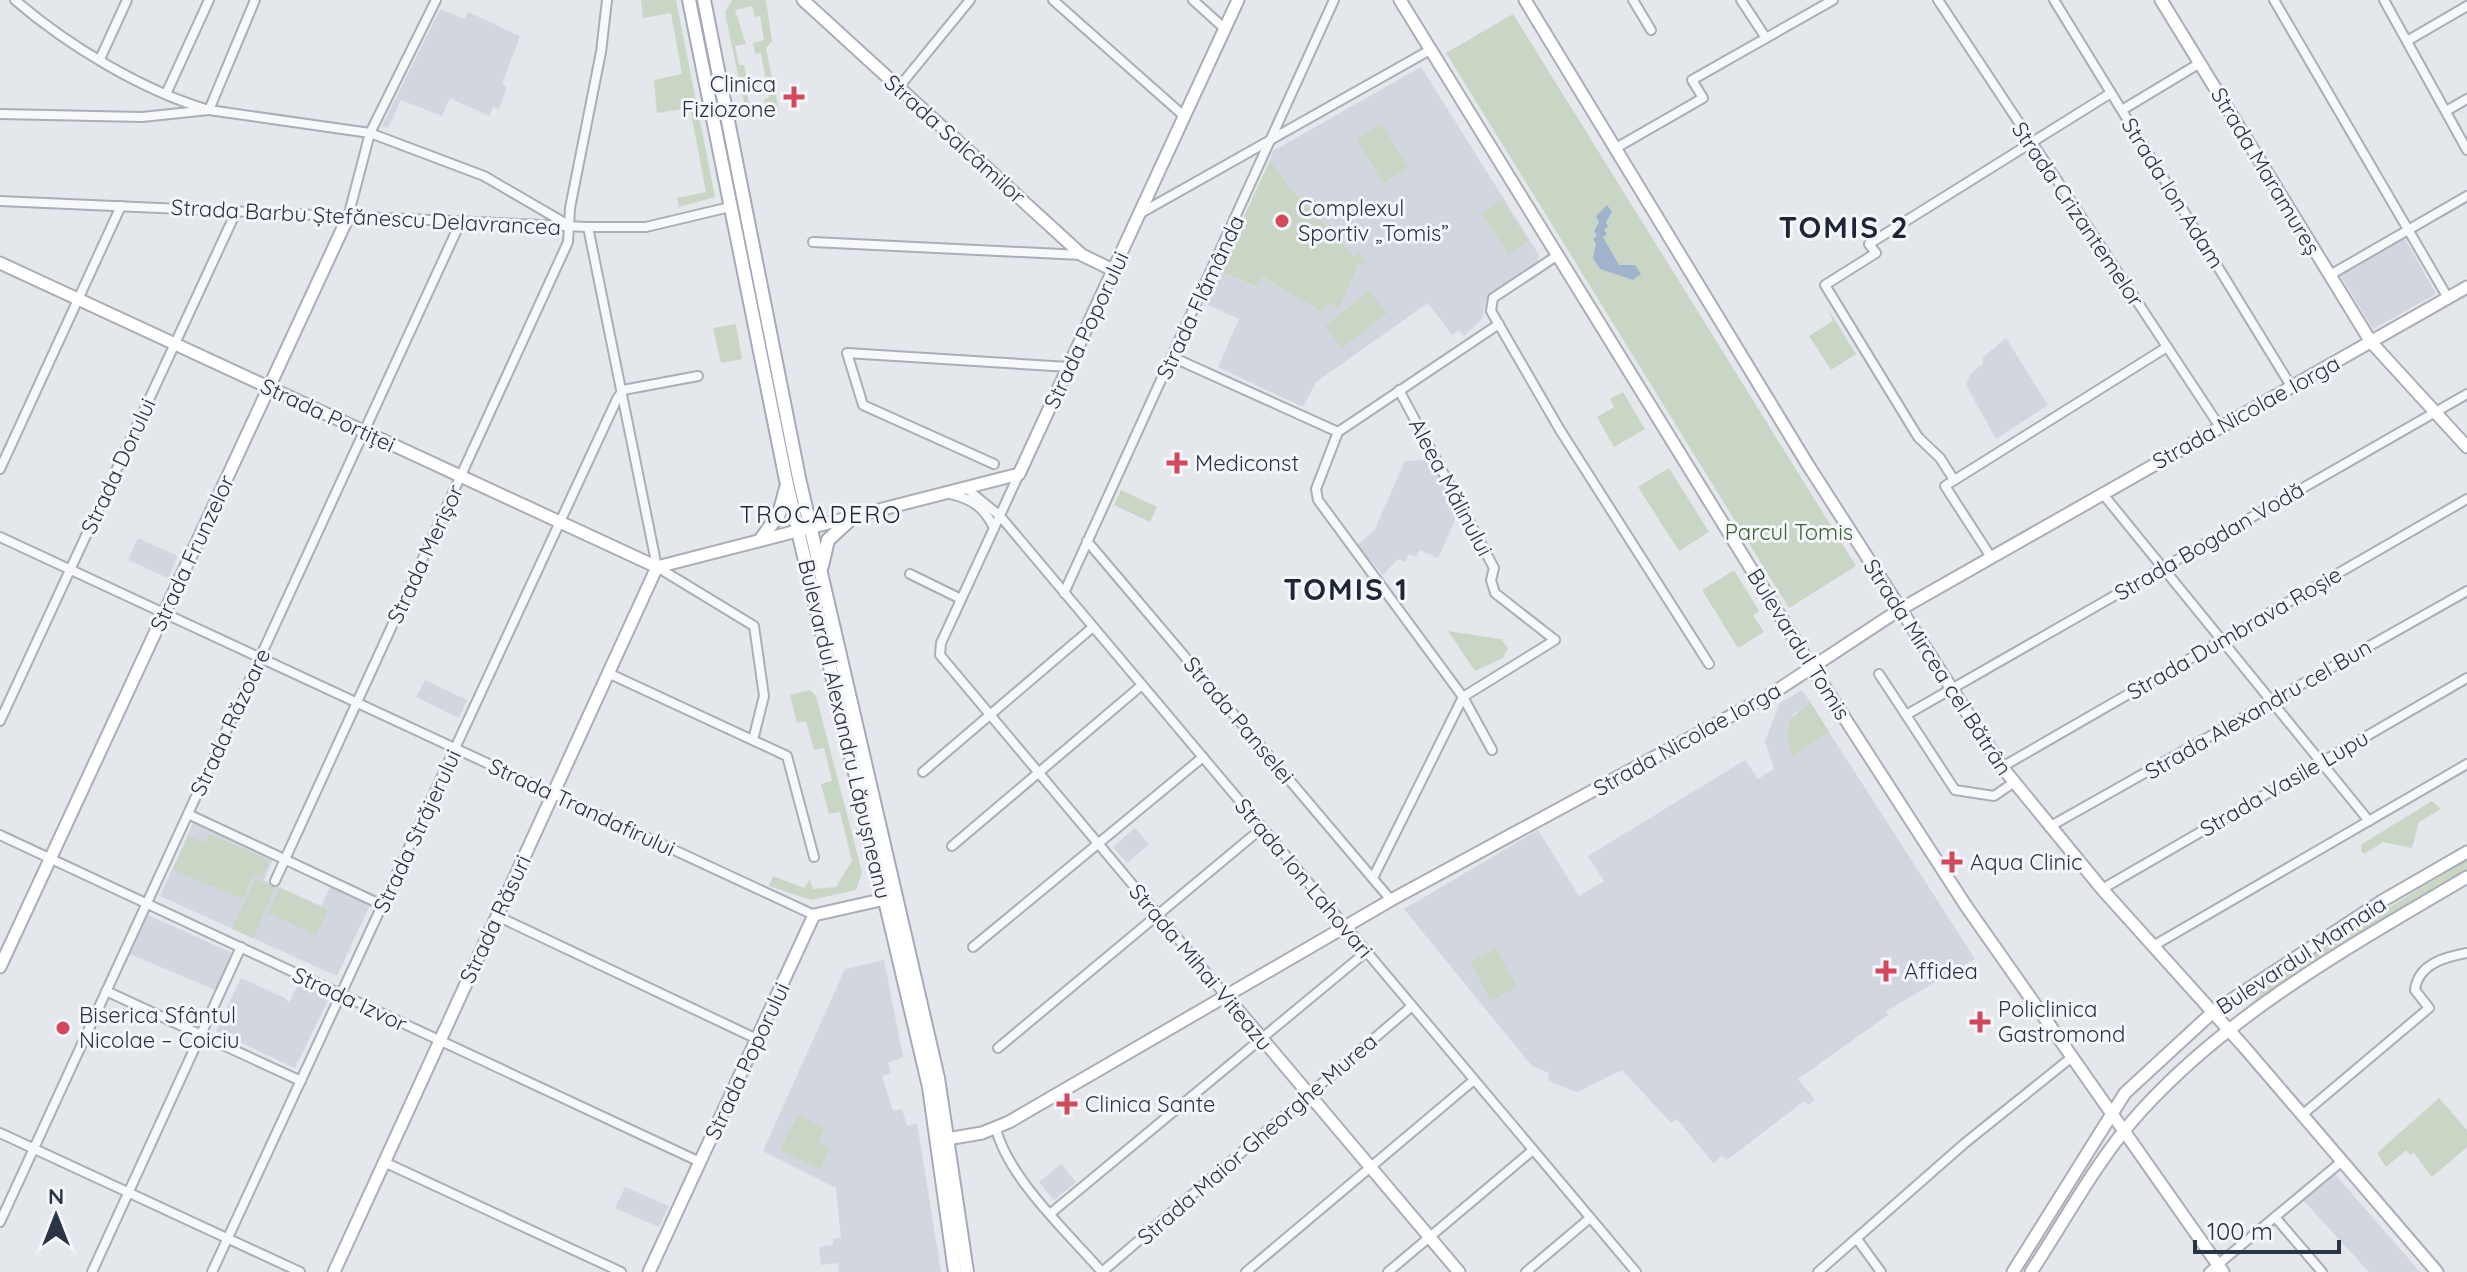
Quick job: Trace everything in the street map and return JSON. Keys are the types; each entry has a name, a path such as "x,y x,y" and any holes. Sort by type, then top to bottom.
{"main road":[{"name":"Bulevardul Alexandru Lăpușneanu","path":"689,0 786,480 821,573 934,1063 955,1272"},
{"name":"Bulevardul Alexandru Lăpușneanu","path":"704,0 804,529 885,899 942,1139 967,1272"},
{"path":"761,539 779,514 786,480"},
{"path":"821,573 828,540 854,516"}],"street":[{"path":"15,0 59,35 166,94 209,110 370,133 484,176 570,226"},
{"path":"100,59 127,0"},
{"path":"166,94 209,0"},
{"path":"209,110 255,0"},
{"name":"Strada Frunzelor","path":"0,967 348,217 370,133 436,0"},
{"name":"Strada Merișor","path":"275,881 568,242 570,208 601,52 607,0"},
{"name":"Strada Salcâmilor","path":"803,0 1082,255 1113,270"},
{"path":"899,87 970,0"},
{"path":"1053,0 1184,116"},
{"path":"1193,0 1225,29"},
{"name":"Strada Poporului","path":"943,662 941,643 1238,0"},
{"name":"Strada Flămânda","path":"1064,593 1334,0"},
{"name":"Bulevardul Tomis","path":"1400,0 1811,666 1966,906 2125,1130 2217,1270"},
{"name":"Strada Mircea cel Bătrân","path":"1525,0 1899,610 2013,783 2437,1272"},
{"path":"1633,0 1651,30"},
{"path":"1741,0 1766,38"},
{"path":"1616,148 1703,98 1692,80 1833,0"},
{"name":"Strada Crizantemelor","path":"1938,0 2220,427"},
{"name":"Strada Ion Adam","path":"2054,0 2291,386"},
{"name":"Strada Maramureș","path":"2161,0 2371,342 2467,447"},
{"path":"2274,0 2448,298"},
{"path":"2384,0 2467,150"},
{"path":"2407,41 2467,6"},
{"path":"1139,214 1271,143 1430,50"},
{"path":"2122,110 2200,63"},
{"path":"1954,480 1940,458 1918,437 1825,285 1876,253 1869,244 2111,93"},
{"path":"2446,111 2467,99"},
{"path":"0,114 142,117 209,110"},
{"path":"2330,275 2467,196"},
{"name":"Strada Barbu Ștefănescu Delavrancea","path":"0,201 588,227 646,227 730,207"},
{"path":"0,469 121,206"},
{"name":"Strada Dorului","path":"0,721 236,212"},
{"name":"Strada Răzoare","path":"0,1222 461,221"},
{"path":"588,227 657,567 754,626 764,696 753,740"},
{"path":"813,242 1082,255"},
{"path":"1558,255 1493,298 1491,311 1560,430 1709,664"},
{"name":"Strada Portiței","path":"0,263 657,567"},
{"name":"Strada Nicolae Iorga","path":"942,1139 996,1129 1391,900 1743,710 1899,610 2467,287"},
{"name":"Aleea Mălinului","path":"1338,432 1499,324"},
{"path":"1991,557 1945,486 2167,347"},
{"path":"994,464 863,405 847,353 1069,367"},
{"path":"1172,357 1338,432 1316,489 1318,500 1463,697 1492,750"},
{"path":"623,390 698,376"},
{"name":"Strada Străjerului","path":"212,1272 623,390"},
{"name":"Aleea Mălinului","path":"1399,390 1494,568 1491,580 1495,593 1555,640 1463,697"},
{"name":"Strada Bogdan Vodă","path":"1906,715 2467,394"},
{"path":"657,567 1019,474"},
{"name":"Strada Ion Lahovari","path":"967,489 1000,516 1636,1272"},
{"path":"950,493 964,497 983,509 994,528"},
{"path":"2102,493 2369,821"},
{"name":"Strada Dumbrava Roșie","path":"2002,767 2467,499"},
{"name":"Strada Trandafirului","path":"0,537 814,915"},
{"name":"Strada Panselei","path":"1087,541 1391,900"},
{"name":"Strada Răsuri","path":"334,1272 657,567"},
{"path":"910,574 961,599"},
{"name":"Strada Alexandru cel Bun","path":"2049,827 2467,591"},
{"path":"923,772 1093,627"},
{"name":"Strada Mihai Viteazu","path":"943,662 1459,1272"},
{"path":"608,673 787,756 814,857"},
{"path":"1879,674 1955,790 1994,796 2013,783"},
{"name":"Strada Vasile Lupu","path":"2102,889 2467,678"},
{"path":"952,846 1142,685"},
{"path":"1373,878 1463,697"},
{"path":"973,947 1203,757"},
{"path":"2153,946 2467,764"},
{"path":"188,814 382,905"},
{"path":"998,1048 1262,828"},
{"name":"Strada Izvor","path":"0,835 700,1162"},
{"name":"Bulevardul Mamaia","path":"2013,1272 2127,1092 2213,1012 2370,909 2467,852"},
{"name":"Bulevardul Mamaia","path":"2031,1272 2125,1130 2229,1029 2335,956 2467,877"},
{"path":"814,915 885,899"},
{"name":"Strada Poporului","path":"649,1272 814,915"},
{"path":"497,916 757,1039"},
{"path":"92,1272 241,947"},
{"path":"1051,1213 1366,952"},
{"path":"2302,1115 2429,1008 2415,990 2420,975 2444,957 2467,953"},
{"path":"106,991 301,1081"},
{"name":"Strada Maior Gheorghe Murea","path":"1102,1272 1412,1006"},
{"path":"1818,1272 1965,1143 2072,1057"},
{"path":"1246,1272 1474,1080"},
{"path":"996,1129 1006,1155 1102,1272"},
{"path":"0,1133 300,1272"},
{"path":"1388,1272 1533,1150"},
{"path":"384,1162 621,1272"},
{"path":"2217,1270 2341,1162"},
{"path":"2275,1217 2322,1272"},
{"path":"1526,1272 1590,1218"},
{"path":"1857,1239 1881,1272"}],"shaded area":[{"path":"440,9 465,19 468,12 520,36 502,84 507,87 499,109 493,107 489,116 450,98 442,116 401,100 388,128 382,126"},
{"path":"1421,67 1539,255 1537,262 1487,297 1482,319 1464,336 1459,330 1452,335 1428,303 1316,382 1303,407 1218,367 1239,319 1204,303 1219,271 1256,287 1261,277 1324,311 1327,303 1339,308 1359,262 1366,263 1354,256 1291,189 1270,160 1273,151"},
{"path":"2405,239 2436,294 2373,329 2340,275"},
{"path":"2006,338 2048,405 1996,439 1966,385 1971,373 1983,364 1982,358"},
{"path":"1430,460 1458,513 1438,558 1420,550 1416,557 1409,554 1405,562 1398,559 1383,575 1357,545 1374,531 1405,461"},
{"path":"138,538 178,556 168,578 128,560"},
{"path":"425,680 467,700 459,718 416,697"},
{"path":"1802,690 1811,703 1793,714 1792,756 1829,732 1975,959 1886,1011 1888,1015 1798,1079 1815,1100 1808,1105 1804,1101 1727,1160 1722,1156 1713,1163 1677,1119 1671,1123 1622,1070 1577,1092 1548,1081 1549,1073 1531,1065 1404,909 1538,830 1579,896 1604,881 1588,856 1745,760 1758,779 1774,769 1765,741 1780,703"},
{"path":"193,823 273,859 264,880 321,906 330,887 370,905 337,976 160,896"},
{"path":"1135,828 1149,844 1127,863 1113,847"},
{"path":"148,915 232,953 215,990 130,954"},
{"path":"884,960 903,1057 888,1063 891,1073 882,1076 893,1111 902,1109 907,1126 917,1123 941,1272 839,1272 838,1263 821,1265 819,1247 833,1245 833,1239 841,1238 836,1188 763,1151 845,969"},
{"path":"241,978 285,998 289,1003 299,982 330,996 295,1068 216,1031"},
{"path":"1061,1164 1076,1182 1054,1200 1039,1182"},
{"path":"2334,1173 2420,1272 2369,1272 2303,1200"},
{"path":"625,1187 669,1206 659,1227 615,1208"}],"green space":[{"path":"641,0 676,0 715,197 679,207 677,198 706,192 690,108 657,113 654,80 682,74 671,13 643,18"},
{"path":"732,0 766,0 772,41 766,48 779,111 767,113 764,99 769,98 761,53 755,54 753,43 764,40 760,16 755,17 752,6 735,10 746,44 735,46 739,65 744,65 750,94 747,95 752,116 747,117 725,13"},
{"name":"Parcul Tomis","path":"1513,14 1856,566 1789,608 1446,53"},
{"path":"1382,124 1408,168 1383,183 1357,139"},
{"name":"Complexul Sportiv „Tomis”","path":"1270,160 1291,189 1354,256 1360,252 1367,263 1362,266 1359,263 1339,308 1328,303 1323,312 1262,277 1257,287 1219,271"},
{"path":"1502,200 1528,241 1508,254 1482,213"},
{"path":"1369,291 1387,313 1342,348 1325,326"},
{"path":"1828,309 1856,354 1831,370 1809,336 1833,321"},
{"path":"736,324 742,359 721,363 713,328"},
{"path":"1623,392 1645,429 1614,447 1597,417 1614,407 1610,399"},
{"path":"1669,468 1709,532 1679,551 1638,487"},
{"path":"1121,490 1157,507 1150,522 1114,505"},
{"path":"1734,570 1759,611 1753,615 1764,632 1738,648 1702,590"},
{"path":"1448,631 1501,639 1508,648 1503,658 1475,671"},
{"path":"810,690 816,696 862,872 856,890 811,900 769,886 773,876 804,888 810,880 813,889 836,887 852,861 840,812 829,814 821,784 832,781 824,748 814,750 806,721 797,723 790,695"},
{"path":"1811,703 1829,732 1792,757 1788,739 1791,720"},
{"path":"2432,801 2441,809 2419,822 2412,848 2383,842 2364,854 2361,851 2362,844"},
{"path":"209,834 270,861 262,878 254,874 243,899 173,870 189,836 204,843"},
{"path":"2467,860 2467,870 2256,1000 2250,992"},
{"path":"255,879 275,888 253,938 232,929"},
{"path":"279,888 328,910 316,935 268,913"},
{"path":"1496,948 1517,987 1491,1001 1470,962"},
{"path":"2439,1098 2467,1130 2467,1147 2432,1177 2414,1153 2410,1155 2406,1150 2386,1167 2377,1153"},
{"path":"798,1115 825,1128 818,1142 830,1148 820,1169 780,1150"}],"water":[{"path":"1607,205 1612,212 1606,222 1608,227 1604,229 1607,234 1603,237 1619,265 1635,265 1641,274 1633,280 1600,269 1593,258 1596,244 1593,239 1597,236 1594,231 1599,222 1596,216"}],"place":[{"name":"Clinica Fiziozone","path":"794,97"},
{"name":"Complexul Sportiv „Tomis”","path":"1282,221"},
{"name":"Mediconst","path":"1177,463"},
{"name":"Aqua Clinic","path":"1952,862"},
{"name":"Affidea","path":"1886,971"},
{"name":"Policlinica Gastromond","path":"1980,1022"},
{"name":"Biserica Sfântul Nicolae – Coiciu","path":"63,1028"},
{"name":"Clinica Sante","path":"1067,1104"}],"district":[{"name":"TOMIS 2","path":"1844,227"},
{"name":"TROCADERO","path":"821,514"},
{"name":"TOMIS 1","path":"1346,589"}]}
